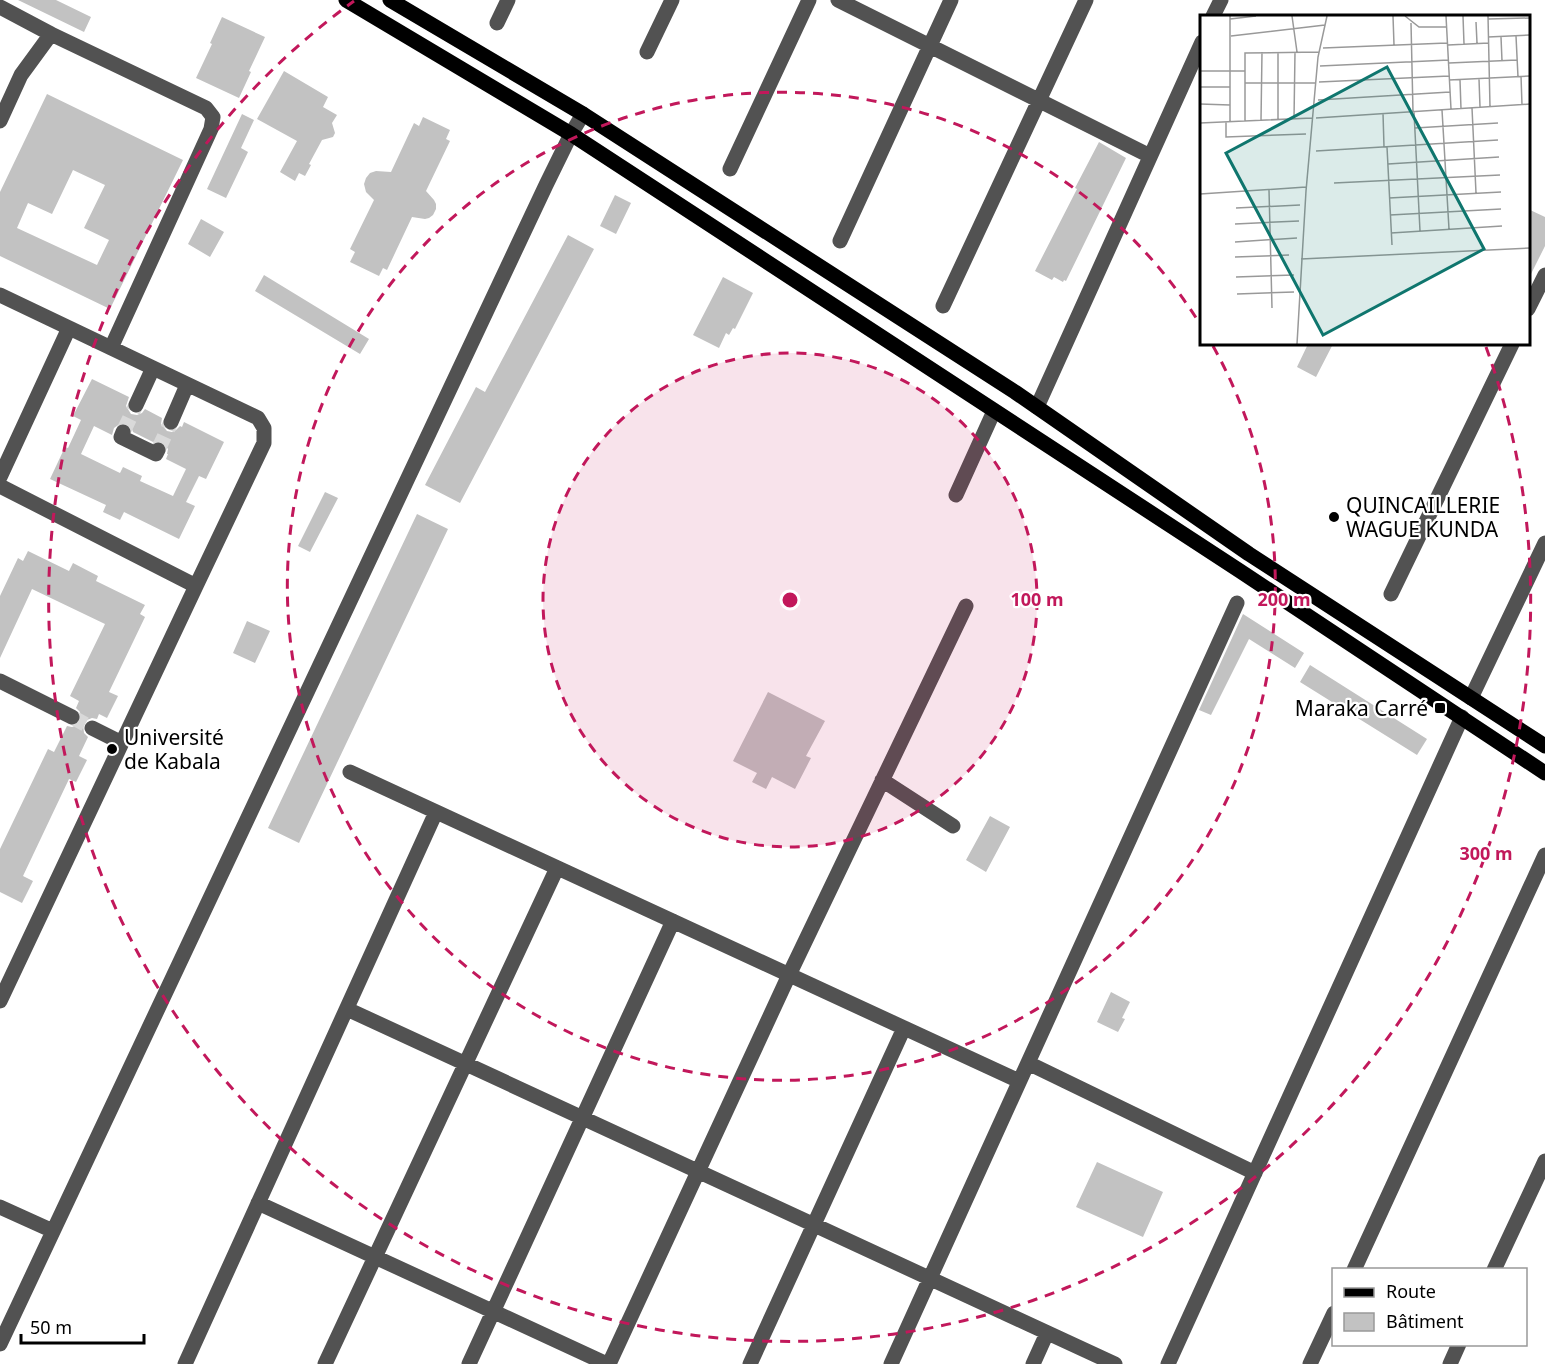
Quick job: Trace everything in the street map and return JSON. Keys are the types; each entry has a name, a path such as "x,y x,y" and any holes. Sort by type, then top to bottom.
{"main road":[{"path":"346,0 571,134 1545,773"},
{"path":"390,0 583,114 1037,407 1249,554 1545,746"}],"street":[{"path":"497,22 508,0"},
{"path":"647,52 672,0"},
{"path":"730,169 809,0"},
{"path":"838,0 1150,156"},
{"path":"840,241 951,0"},
{"path":"943,306 1086,0"},
{"path":"1214,15 1221,0"},
{"path":"0,7 206,108 213,117 211,129 111,348"},
{"path":"0,121 21,75 51,34"},
{"path":"1037,407 1200,46"},
{"path":"0,1344 571,134 583,114"},
{"path":"1530,305 1545,274"},
{"path":"0,295 258,418 264,428 264,443 0,1001"},
{"path":"0,477 69,328"},
{"path":"1391,594 1512,345"},
{"path":"136,405 153,368"},
{"path":"171,422 187,385"},
{"path":"956,495 994,411"},
{"path":"123,432 121,437 156,454 158,450"},
{"path":"0,486 196,586"},
{"path":"1471,698 1539,574 1545,543"},
{"path":"891,1364 1237,603"},
{"path":"258,1203 608,1364 789,975 966,606"},
{"path":"0,681 72,717"},
{"path":"1168,1364 1462,717"},
{"path":"92,728 122,743"},
{"path":"350,772 1020,1081"},
{"path":"882,780 953,826"},
{"path":"185,1364 436,812"},
{"path":"1354,1268 1545,855"},
{"path":"325,1364 556,868"},
{"path":"469,1364 673,921"},
{"path":"347,1009 1115,1364"},
{"path":"750,1364 904,1028"},
{"path":"1028,1063 1255,1173"},
{"path":"1494,1268 1545,1161"},
{"path":"0,1207 53,1232"},
{"path":"1310,1364 1332,1317"},
{"path":"1033,1364 1047,1333"},
{"path":"1450,1364 1458,1346"}],"building":[{"path":"18,0 56,0 91,17 84,32"},
{"path":"222,17 265,37 239,98 196,78"},
{"path":"284,71 328,97 323,107 337,115 332,123 335,133 333,137 322,140 305,176 299,173 295,181 280,172 297,141 257,119"},
{"path":"47,94 183,160 110,309 0,256 0,192","holes":["73,170 105,185 84,228 109,240 97,265 17,228 28,203 52,214"]},
{"path":"242,114 254,120 241,148 248,152 226,198 207,189"},
{"path":"423,117 450,130 446,139 450,141 426,191 434,200 436,209 429,218 412,217 387,270 383,268 379,276 350,262 355,252 350,249 374,200 366,192 364,184 370,173 391,172 414,123 419,126"},
{"path":"1099,142 1126,158 1066,281 1063,282 1054,277 1052,280 1035,271"},
{"path":"615,195 631,203 616,234 600,226"},
{"path":"1530,210 1545,217 1545,246 1530,276"},
{"path":"201,219 224,232 210,257 188,244"},
{"path":"568,235 594,249 460,503 425,485 476,387 485,392"},
{"path":"264,275 369,339 360,354 255,291"},
{"path":"723,277 753,293 735,329 733,328 729,335 726,333 719,348 693,335"},
{"path":"1308,345 1332,345 1316,377 1297,367"},
{"path":"92,379 129,397 126,406 131,414 137,415 145,409 162,418 161,424 167,431 172,432 182,427 184,422 224,442 206,479 199,476 186,502 195,506 179,539 124,512 120,520 103,512 106,505 50,479 81,420 73,416","holes":["121,423 127,423 133,432 153,442 158,440 163,442 168,449 166,459 186,469 173,496 140,481 142,476 123,467 120,473 81,454 94,426 112,435 114,428"]},
{"path":"325,492 338,498 310,552 298,546"},
{"path":"417,514 448,529 299,843 268,828"},
{"path":"28,551 69,571 73,563 98,576 96,581 145,605 140,614 145,617 109,692 118,696 107,718 99,714 97,719 92,718 83,724 84,733 88,737 79,756 87,760 76,782 69,779 23,876 33,881 22,903 0,892 0,849 48,749 54,752 67,726 72,727 81,721 80,712 76,708 79,701 70,696 105,624 32,589 0,658 0,596 18,558 23,561"},
{"path":"1243,614 1304,653 1295,668 1249,639 1211,715 1199,710"},
{"path":"247,621 270,631 255,663 233,653"},
{"path":"1310,665 1427,739 1417,755 1300,682"},
{"path":"768,692 825,721 806,756 811,758 795,789 772,777 766,789 752,782 757,773 733,761"},
{"path":"990,816 1010,827 986,872 966,860"},
{"path":"1111,992 1130,1002 1118,1032 1097,1022"},
{"path":"1097,1162 1163,1192 1143,1237 1076,1207"}],"tunnel":[{"path":"123,432 136,405"},
{"path":"158,450 171,422"},
{"path":"72,717 92,728"}],"place":[{"name":"QUINCAILLERIE WAGUE KUNDA","path":"1334,517"},
{"name":"Maraka Carré","path":"1440,708"},
{"name":"Université de Kabala","path":"112,749"}]}
